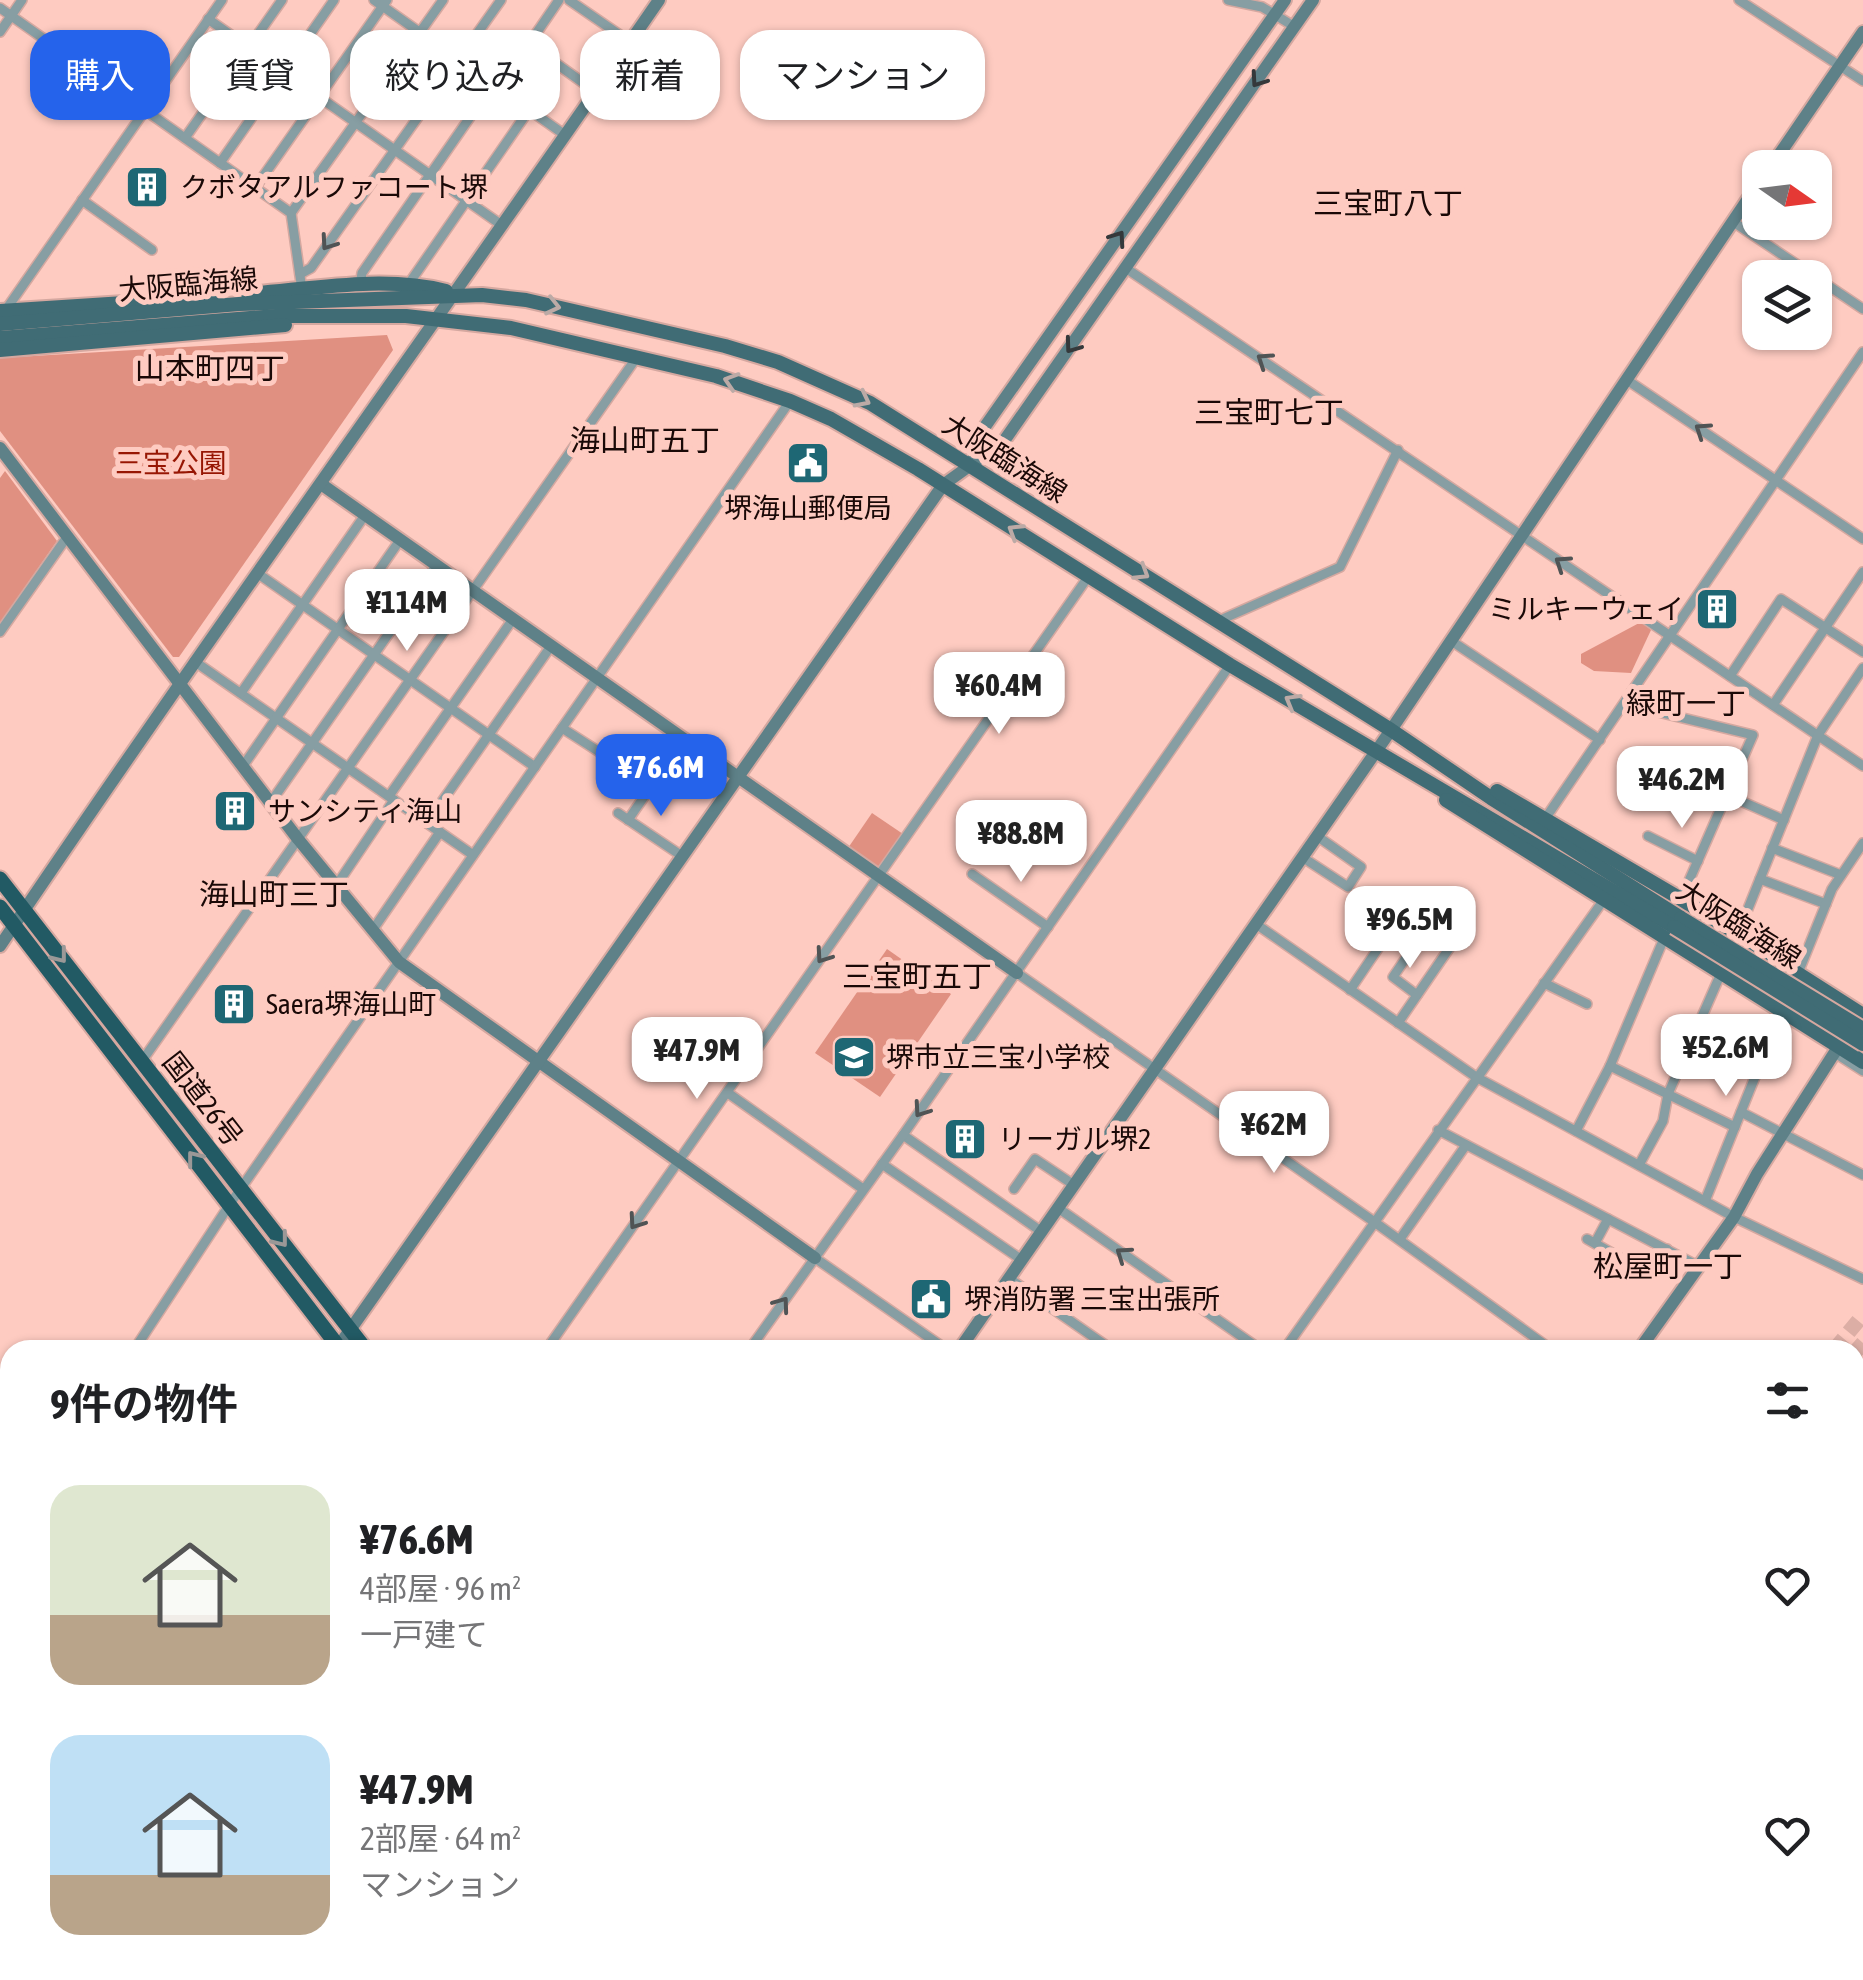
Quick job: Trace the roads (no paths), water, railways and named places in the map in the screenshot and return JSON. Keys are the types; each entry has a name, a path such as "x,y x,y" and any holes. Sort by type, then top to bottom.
{"highway":[{"name":"国道26号","path":"0,879 358,1340"},
{"name":"国道26号","path":"0,907 331,1340"}],"main road":[{"path":"1,316 360,285 408,285 456,294"},
{"name":"大阪臨海線","path":"0,338 240,304 456,294 526,300 778,362 870,403 1391,730 1673,927 1863,1029"},
{"name":"大阪臨海線","path":"1,316 98,324 276,316 438,319 511,328 637,357 716,376 790,401 830,419 943,485 1230,665 1863,1044"},
{"path":"0,350 386,316"},
{"path":"1391,730 1681,899 1861,1010"},
{"path":"1376,750 1462,812 1604,898 1673,927 1722,972 1837,1050 1863,1062"}],"street":[{"path":"0,32 22,0"},
{"path":"170,72 222,0"},
{"path":"260,30 282,0"},
{"path":"313,30 334,0"},
{"path":"421,30 443,0"},
{"path":"480,30 501,0"},
{"path":"558,0 528,44 580,81"},
{"path":"569,0 613,30"},
{"path":"638,30 659,0"},
{"path":"1228,0 1276,13 1295,27"},
{"path":"971,466 984,428 1285,0"},
{"path":"344,1340 943,485 1004,441 1313,0"},
{"path":"1739,0 1863,81"},
{"path":"330,80 381,2 417,30"},
{"path":"0,8 31,30"},
{"path":"208,19 224,30"},
{"path":"1782,150 1863,32"},
{"path":"330,105 503,226"},
{"path":"0,946 180,681 580,114"},
{"path":"1,316 137,120"},
{"path":"160,120 291,212"},
{"path":"185,138 197,120"},
{"path":"220,163 250,120"},
{"path":"256,188 303,120"},
{"path":"302,290 291,212 359,120"},
{"path":"300,274 310,268 415,120"},
{"path":"360,285 362,273 468,120"},
{"path":"408,285 522,120"},
{"path":"543,120 565,135"},
{"path":"82,200 152,250"},
{"path":"966,1340 1391,730 1742,207"},
{"path":"1732,221 1863,309"},
{"path":"133,252 140,241"},
{"path":"1127,269 1863,766"},
{"path":"1545,818 1863,352"},
{"path":"142,1061 637,357"},
{"path":"1628,380 1863,539"},
{"path":"141,1340 241,1188 790,401"},
{"path":"0,448 298,838 399,962 933,1340"},
{"path":"1218,621 1340,567 1398,450"},
{"path":"320,484 1153,1070 1373,1220 1538,1340"},
{"path":"240,693 365,515"},
{"path":"0,632 68,537"},
{"path":"244,766 400,540"},
{"path":"271,802 436,566"},
{"path":"257,572 535,767"},
{"path":"1773,705 1863,572"},
{"path":"553,1340 1088,576"},
{"path":"1730,676 1781,599 1863,652"},
{"path":"336,886 450,708 513,619"},
{"path":"1450,640 1600,740"},
{"path":"427,823 551,646"},
{"path":"194,661 473,855"},
{"path":"756,1340 904,1135 1230,665"},
{"path":"1639,1165 1662,1122 1668,1094 1818,736 1863,668"},
{"path":"1625,704 1753,735 1681,899"},
{"path":"562,728 629,772"},
{"path":"628,820 684,739"},
{"path":"1648,754 1784,820"},
{"path":"618,813 682,856"},
{"path":"372,931 440,832"},
{"path":"1302,857 1348,887 1361,867 1317,836"},
{"path":"1648,836 1698,861"},
{"path":"1798,972 1826,904 1863,843"},
{"path":"1772,848 1841,875"},
{"path":"972,874 1048,927"},
{"path":"1760,878 1826,904"},
{"path":"1417,995 1393,977 1448,896"},
{"path":"1291,1340 1604,898"},
{"path":"1350,990 1402,913"},
{"path":"1398,1022 1459,934 1434,916"},
{"path":"1256,924 1476,1077 1734,1217 1863,1279"},
{"path":"1576,1131 1673,927"},
{"path":"1544,983 1587,1004"},
{"path":"1705,1201 1782,1010"},
{"path":"1645,1340 1734,1217 1861,1010"},
{"path":"1837,1050 1863,1070"},
{"path":"1610,1066 1736,1128"},
{"path":"728,1093 863,1189"},
{"path":"1741,1112 1863,1175"},
{"path":"1438,1130 1700,1267"},
{"path":"904,1135 1042,1232"},
{"path":"1400,1240 1466,1144"},
{"path":"1014,1189 1036,1158 1074,1185"},
{"path":"882,1164 1022,1260"},
{"path":"1058,1208 1246,1340"},
{"path":"1608,1219 1591,1241 1652,1274 1667,1249"},
{"path":"1010,1279 1070,1314 1100,1340"}],"tunnel":[{"path":"1842,1340 1863,1315"}],"place":[{"name":"クボタアルファコート堺","path":"147,187"},
{"name":"堺海山郵便局","path":"808,463"},
{"name":"ミルキーウェイ","path":"1717,609"},
{"name":"サンシティ海山","path":"235,811"},
{"name":"Saera堺海山町","path":"234,1004"},
{"name":"堺市立三宝小学校","path":"854,1057"},
{"name":"リーガル堺2","path":"965,1139"},
{"name":"堺消防署 三宝出張所","path":"931,1299"}],"district":[{"name":"三宝町八丁","path":"1388,204"},
{"name":"山本町四丁","path":"210,369"},
{"name":"三宝町七丁","path":"1269,413"},
{"name":"海山町五丁","path":"645,441"},
{"name":"緑町一丁","path":"1686,704"},
{"name":"海山町三丁","path":"274,895"},
{"name":"三宝町五丁","path":"917,977"},
{"name":"松屋町一丁","path":"1668,1267"}],"park label":[{"name":"三宝公園","path":"171,463"}]}
